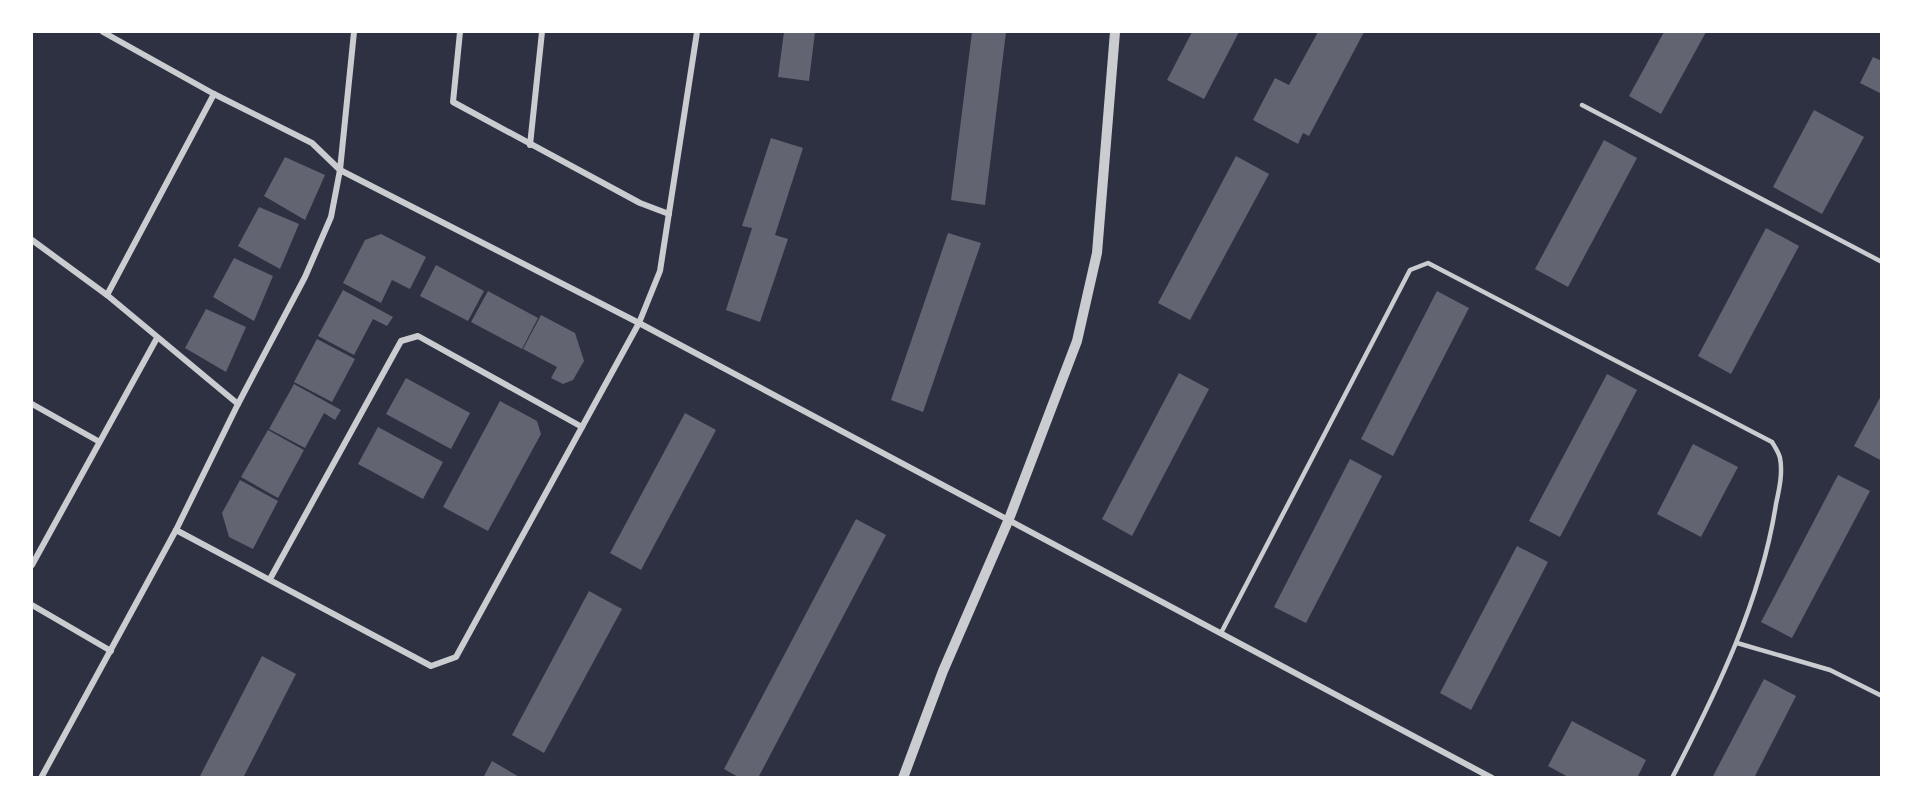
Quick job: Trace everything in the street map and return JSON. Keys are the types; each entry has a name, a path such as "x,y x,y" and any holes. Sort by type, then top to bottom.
{"street":[{"path":"103,32 214,94 312,144 340,170 639,323 1492,777"},
{"path":"41,777 176,530 238,404 305,277 331,218 340,170 354,32"},
{"path":"460,32 453,102 640,203 669,214"},
{"path":"530,145 542,32"},
{"path":"176,530 431,666 456,657 639,323 660,271 697,32"},
{"path":"903,777 947,660 1009,519 1077,342 1094,264 1115,32"},
{"path":"107,295 214,94"},
{"path":"32,240 107,295 238,404"},
{"path":"270,579 400,341 418,336 582,427"},
{"path":"32,565 98,441 157,338"},
{"path":"32,404 98,441"},
{"path":"32,604 111,651"}],"lane":[{"path":"1582,105 1881,262"},
{"path":"1221,633 1410,270 1428,262 1772,442 1780,457 1780,479 1772,533 1737,643 1720,685 1672,777"},
{"path":"1737,643 1830,670 1881,696"}],"building":[{"path":"784,32 815,32 809,81 778,77"},
{"path":"972,32 1006,32 985,205 951,200"},
{"path":"1192,32 1239,32 1204,99 1167,80"},
{"path":"1318,32 1364,32 1309,136 1303,133 1298,144 1253,120 1275,78 1289,85"},
{"path":"1664,32 1706,32 1661,114 1629,96"},
{"path":"1873,57 1882,61 1882,94 1860,83"},
{"path":"1814,110 1864,137 1822,214 1773,187"},
{"path":"771,138 803,148 775,235 788,239 760,322 726,310 752,228 742,226"},
{"path":"1604,140 1637,158 1568,287 1535,269"},
{"path":"1236,156 1269,174 1190,320 1158,303"},
{"path":"285,157 325,175 305,220 264,196"},
{"path":"259,207 299,224 280,269 238,246"},
{"path":"1766,228 1799,246 1731,374 1698,356"},
{"path":"948,233 981,243 923,412 891,400"},
{"path":"381,234 426,257 410,289 392,280 381,303 343,283 365,240"},
{"path":"234,258 273,276 254,321 213,297"},
{"path":"436,265 484,291 468,321 420,296"},
{"path":"343,290 393,317 387,326 373,319 354,355 318,336"},
{"path":"488,291 538,318 522,349 471,322"},
{"path":"1437,291 1469,308 1393,456 1361,439"},
{"path":"206,309 246,327 226,372 185,348"},
{"path":"541,315 575,333 584,361 573,380 563,384 551,378 557,367 523,349"},
{"path":"317,339 355,359 332,402 294,382"},
{"path":"1179,373 1209,389 1132,536 1102,519"},
{"path":"1607,374 1637,390 1560,537 1529,521"},
{"path":"406,378 470,413 451,449 386,414"},
{"path":"294,384 341,410 335,420 324,413 305,448 269,429"},
{"path":"1882,394 1882,461 1854,446"},
{"path":"500,401 537,421 541,434 488,531 443,507"},
{"path":"685,413 716,430 641,570 610,553"},
{"path":"378,427 443,462 423,499 358,464"},
{"path":"268,430 304,450 278,498 241,477"},
{"path":"1693,444 1738,467 1701,537 1657,514"},
{"path":"1350,459 1382,476 1306,623 1274,607"},
{"path":"1838,475 1870,491 1792,638 1761,622"},
{"path":"240,480 278,501 253,549 229,537 222,513"},
{"path":"856,519 886,535 758,778 740,778 724,769"},
{"path":"1517,546 1548,562 1471,710 1440,693"},
{"path":"589,591 622,609 544,753 512,735"},
{"path":"262,656 296,674 243,778 199,778"},
{"path":"1764,679 1796,696 1754,778 1712,778"},
{"path":"1572,721 1646,760 1637,778 1570,778 1548,766"},
{"path":"492,761 521,778 483,778"}]}
